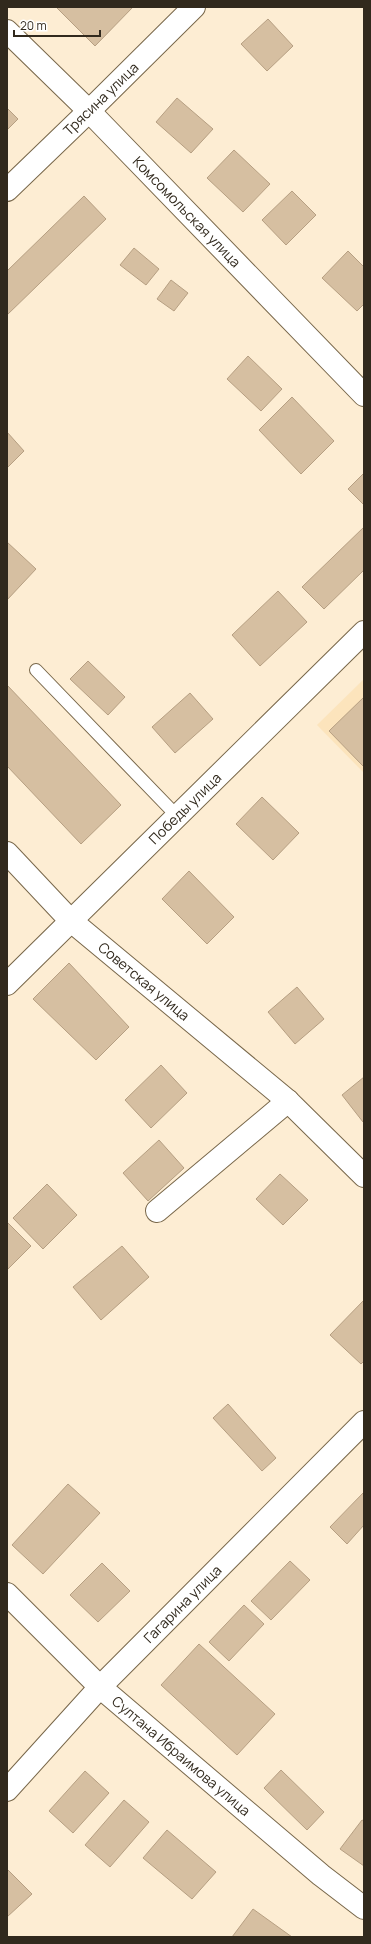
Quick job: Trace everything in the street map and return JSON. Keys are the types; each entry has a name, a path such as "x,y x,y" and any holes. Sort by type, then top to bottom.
{"main road":[{"name":"Трясина улица","path":"7,190 194,7"},
{"name":"Комсомольская улица","path":"7,31 89,111 364,395"},
{"name":"Победы улица","path":"7,984 70,920 364,632"},
{"name":"Советская улица","path":"7,853 70,920 288,1102 364,1176"},
{"path":"157,1212 288,1102"},
{"name":"Гагарина улица","path":"7,1790 100,1687 364,1422"},
{"name":"Султана Ибраимова улица","path":"7,1594 100,1687 321,1875 364,1908"}],"lane":[{"path":"36,670 177,816"}],"shaded area":[{"path":"364,679 364,773 317,725"}],"building":[{"path":"56,7 133,7 95,46"},
{"path":"268,19 293,46 267,71 241,44"},
{"path":"177,98 213,129 191,153 156,122"},
{"path":"7,108 18,119 7,130"},
{"path":"234,150 270,184 243,212 207,178"},
{"path":"292,191 316,215 286,245 262,220"},
{"path":"84,196 106,219 7,315 7,271"},
{"path":"134,248 159,269 146,285 120,265"},
{"path":"348,251 364,267 364,304 357,311 322,278"},
{"path":"171,280 188,293 174,311 157,299"},
{"path":"248,356 282,389 261,411 227,379"},
{"path":"292,397 334,441 301,474 259,430"},
{"path":"7,432 24,451 7,468"},
{"path":"364,473 364,505 348,489"},
{"path":"364,527 364,570 324,609 302,587"},
{"path":"7,542 36,569 7,600"},
{"path":"278,591 307,622 260,666 232,635"},
{"path":"88,661 125,697 108,715 70,679"},
{"path":"7,685 121,805 81,844 7,766"},
{"path":"190,693 213,719 175,753 152,727"},
{"path":"364,697 364,765 363,766 329,731"},
{"path":"262,797 299,833 273,860 236,824"},
{"path":"189,871 234,917 207,944 162,899"},
{"path":"69,963 129,1027 96,1060 33,999"},
{"path":"297,987 324,1019 295,1044 268,1012"},
{"path":"161,1065 187,1093 151,1128 125,1100"},
{"path":"364,1077 364,1121 363,1122 342,1095"},
{"path":"159,1140 184,1168 148,1201 123,1173"},
{"path":"280,1174 308,1200 283,1225 256,1199"},
{"path":"47,1184 77,1215 43,1249 13,1218"},
{"path":"7,1222 31,1246 7,1270"},
{"path":"122,1246 149,1277 101,1320 73,1287"},
{"path":"364,1300 364,1361 361,1364 330,1335"},
{"path":"228,1404 276,1458 262,1471 213,1418"},
{"path":"68,1484 100,1513 43,1574 12,1545"},
{"path":"364,1492 364,1525 347,1544 330,1527"},
{"path":"290,1561 310,1580 271,1620 251,1601"},
{"path":"102,1563 130,1591 98,1622 70,1595"},
{"path":"244,1605 264,1624 229,1661 209,1642"},
{"path":"199,1644 275,1714 237,1755 161,1685"},
{"path":"281,1770 324,1812 307,1830 264,1788"},
{"path":"85,1771 109,1793 73,1833 49,1811"},
{"path":"124,1800 149,1822 110,1867 85,1845"},
{"path":"362,1820 364,1821 364,1866 340,1849"},
{"path":"167,1830 216,1872 192,1899 143,1858"},
{"path":"7,1869 32,1894 7,1917"},
{"path":"253,1909 292,1937 232,1937"}]}
